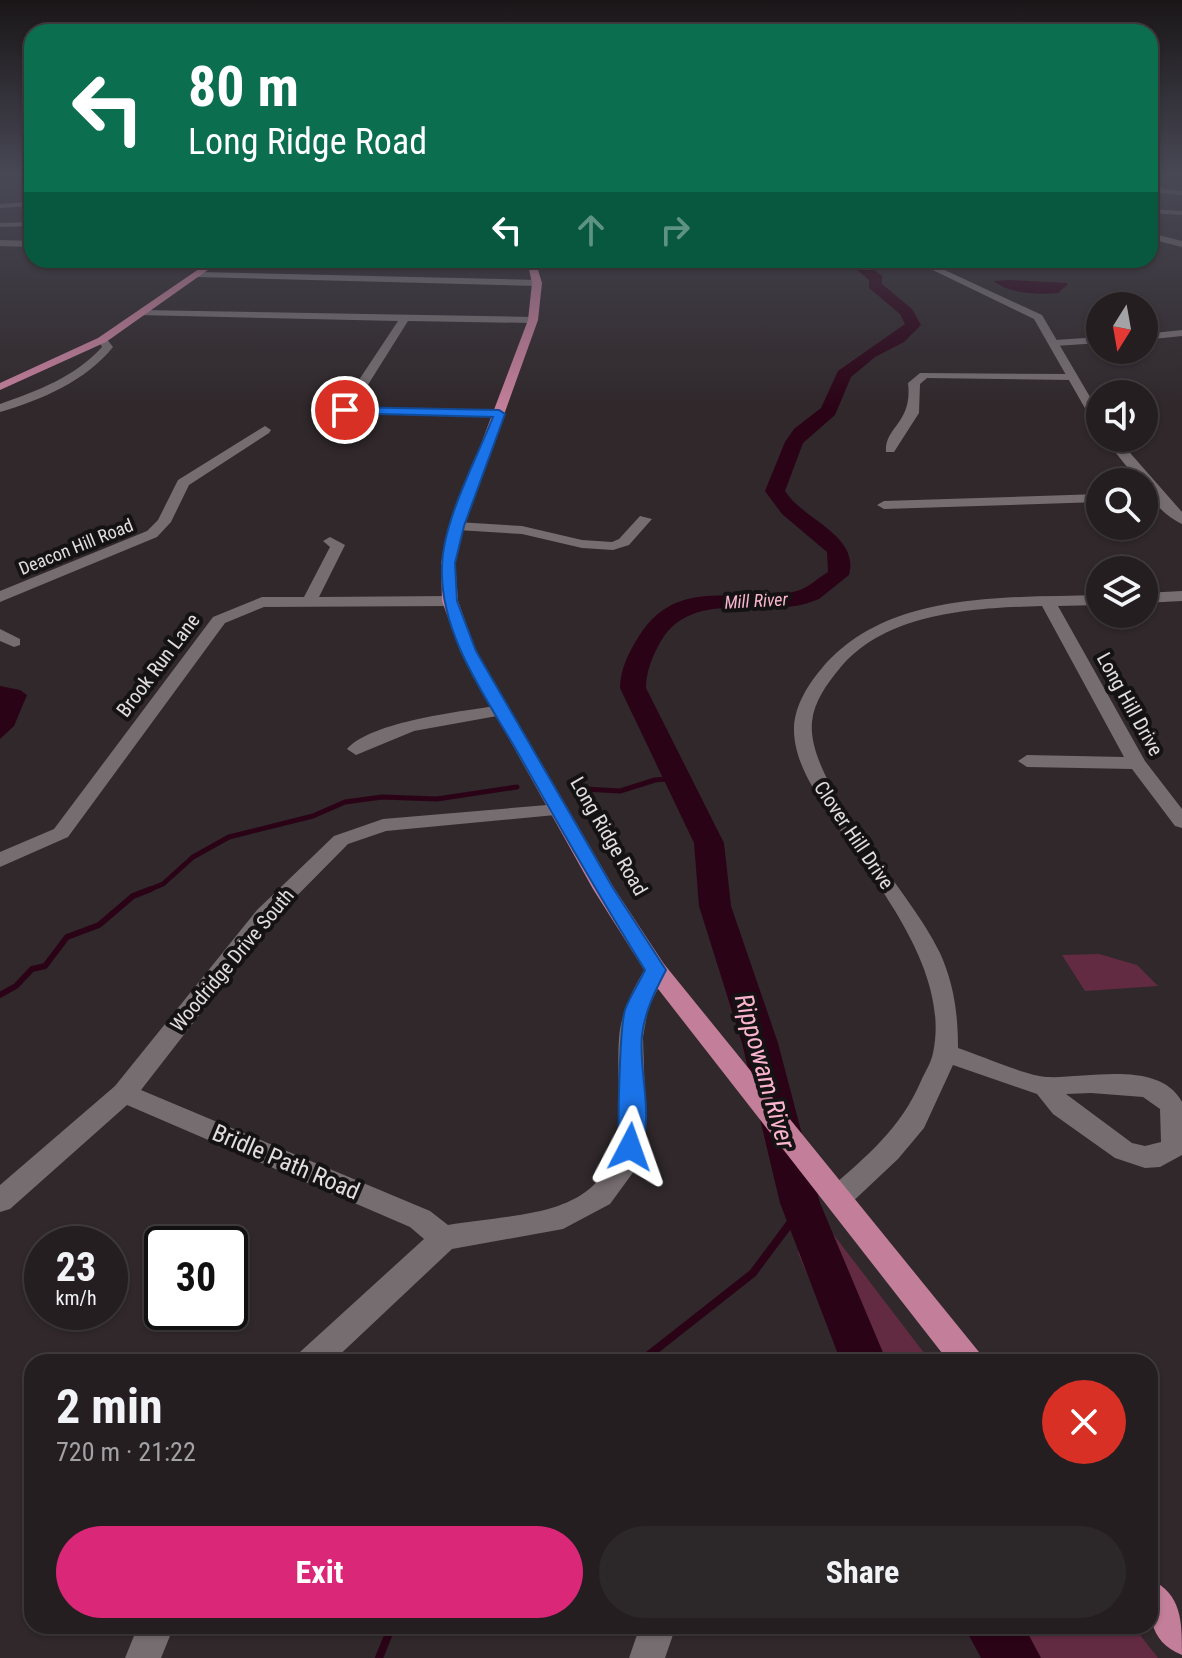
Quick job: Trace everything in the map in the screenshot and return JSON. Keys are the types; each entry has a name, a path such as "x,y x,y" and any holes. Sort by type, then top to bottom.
{"main road":[{"path":"0,387 102,340 208,268"},
{"name":"Long Ridge Road","path":"533,268 537,283 533,320 457,526 448,563 450,601 468,651 656,970 962,1354"},
{"path":"1158,1606 1182,1637"}],"street":[{"path":"934,268 1027,309 1043,322 1086,401"},
{"path":"199,275 537,283"},
{"path":"142,313 533,320"},
{"path":"405,317 342,415 499,414"},
{"path":"1158,336 1182,333"},
{"path":"0,408 57,386 100,358 108,347 102,340"},
{"path":"1055,343 1086,341"},
{"path":"890,449 894,436 914,415 917,399 914,383 924,375 1071,377"},
{"name":"Deacon Hill Road","path":"0,597 152,534 164,522 183,483 265,430"},
{"path":"884,505 1086,498"},
{"path":"1158,502 1182,520"},
{"path":"457,526 522,530 582,544 613,546 624,542 645,519"},
{"path":"310,600 338,545 330,541"},
{"path":"1158,597 1182,596"},
{"name":"Brook Run Lane","path":"0,860 61,833 219,620 262,602 450,601"},
{"name":"Clover Hill Drive","path":"838,1198 874,1166 917,1120 946,1053 947,1016 940,978 920,935 814,775 803,724 809,701 841,655 870,635 913,617 967,606 1086,601"},
{"name":"Long Hill Drive","path":"1048,602 1137,763 1182,822"},
{"path":"356,749 399,731 502,710"},
{"path":"1027,761 1137,763"},
{"name":"Woodridge Drive South","path":"0,1201 124,1093 265,915 341,840 383,825 559,810"},
{"path":"320,1354 444,1238 563,1217 600,1196 627,1163 633,1130 631,1037 636,1009 656,970"},
{"path":"946,1053 1046,1087 1111,1084 1146,1088 1166,1097 1173,1111 1174,1147 1160,1156 1145,1157 1124,1151 1062,1107 1046,1087"},
{"name":"Bridle Path Road","path":"124,1093 420,1219 444,1238"},
{"path":"143,1658 153,1634"},
{"path":"647,1658 655,1634"}],"shaded area":[{"path":"994,281 1068,284 1058,293 1033,294 1008,289"},
{"path":"0,686 20,690 27,695 14,726 0,739"},
{"path":"1099,954 1137,965 1158,986 1085,991 1062,955"},
{"path":"814,1209 925,1354 842,1354 798,1253"},
{"path":"980,1634 1139,1634 1158,1658 997,1658"}],"waterway":[{"name":"Mill River","path":"861,1354 800,1203 760,1043 715,906 709,843 634,694 633,682 645,647 657,627 673,613 710,602 797,599 811,594 838,575 841,560 836,548 789,510 775,491 794,442 829,411 844,375 869,354 898,339 913,325 907,312 874,285 877,279 863,268"},
{"path":"595,805 584,789 620,791 655,780 678,778"},
{"path":"148,890 163,884 193,857 229,837 313,816 345,802 382,797 437,799 517,787"},
{"path":"0,995 16,986 32,969 45,966 67,937 99,925 133,896 148,890"},
{"path":"791,1222 800,1203"},
{"path":"650,1354 753,1273 791,1222"},
{"path":"379,1658 389,1634"},
{"name":"Rippowam River","path":"997,1634 1014,1658"}],"route":[{"path":"345,410 499,414 457,526 448,563 450,601 468,651 604,889 656,970 636,1009 631,1037 633,1130 630,1147"}]}
